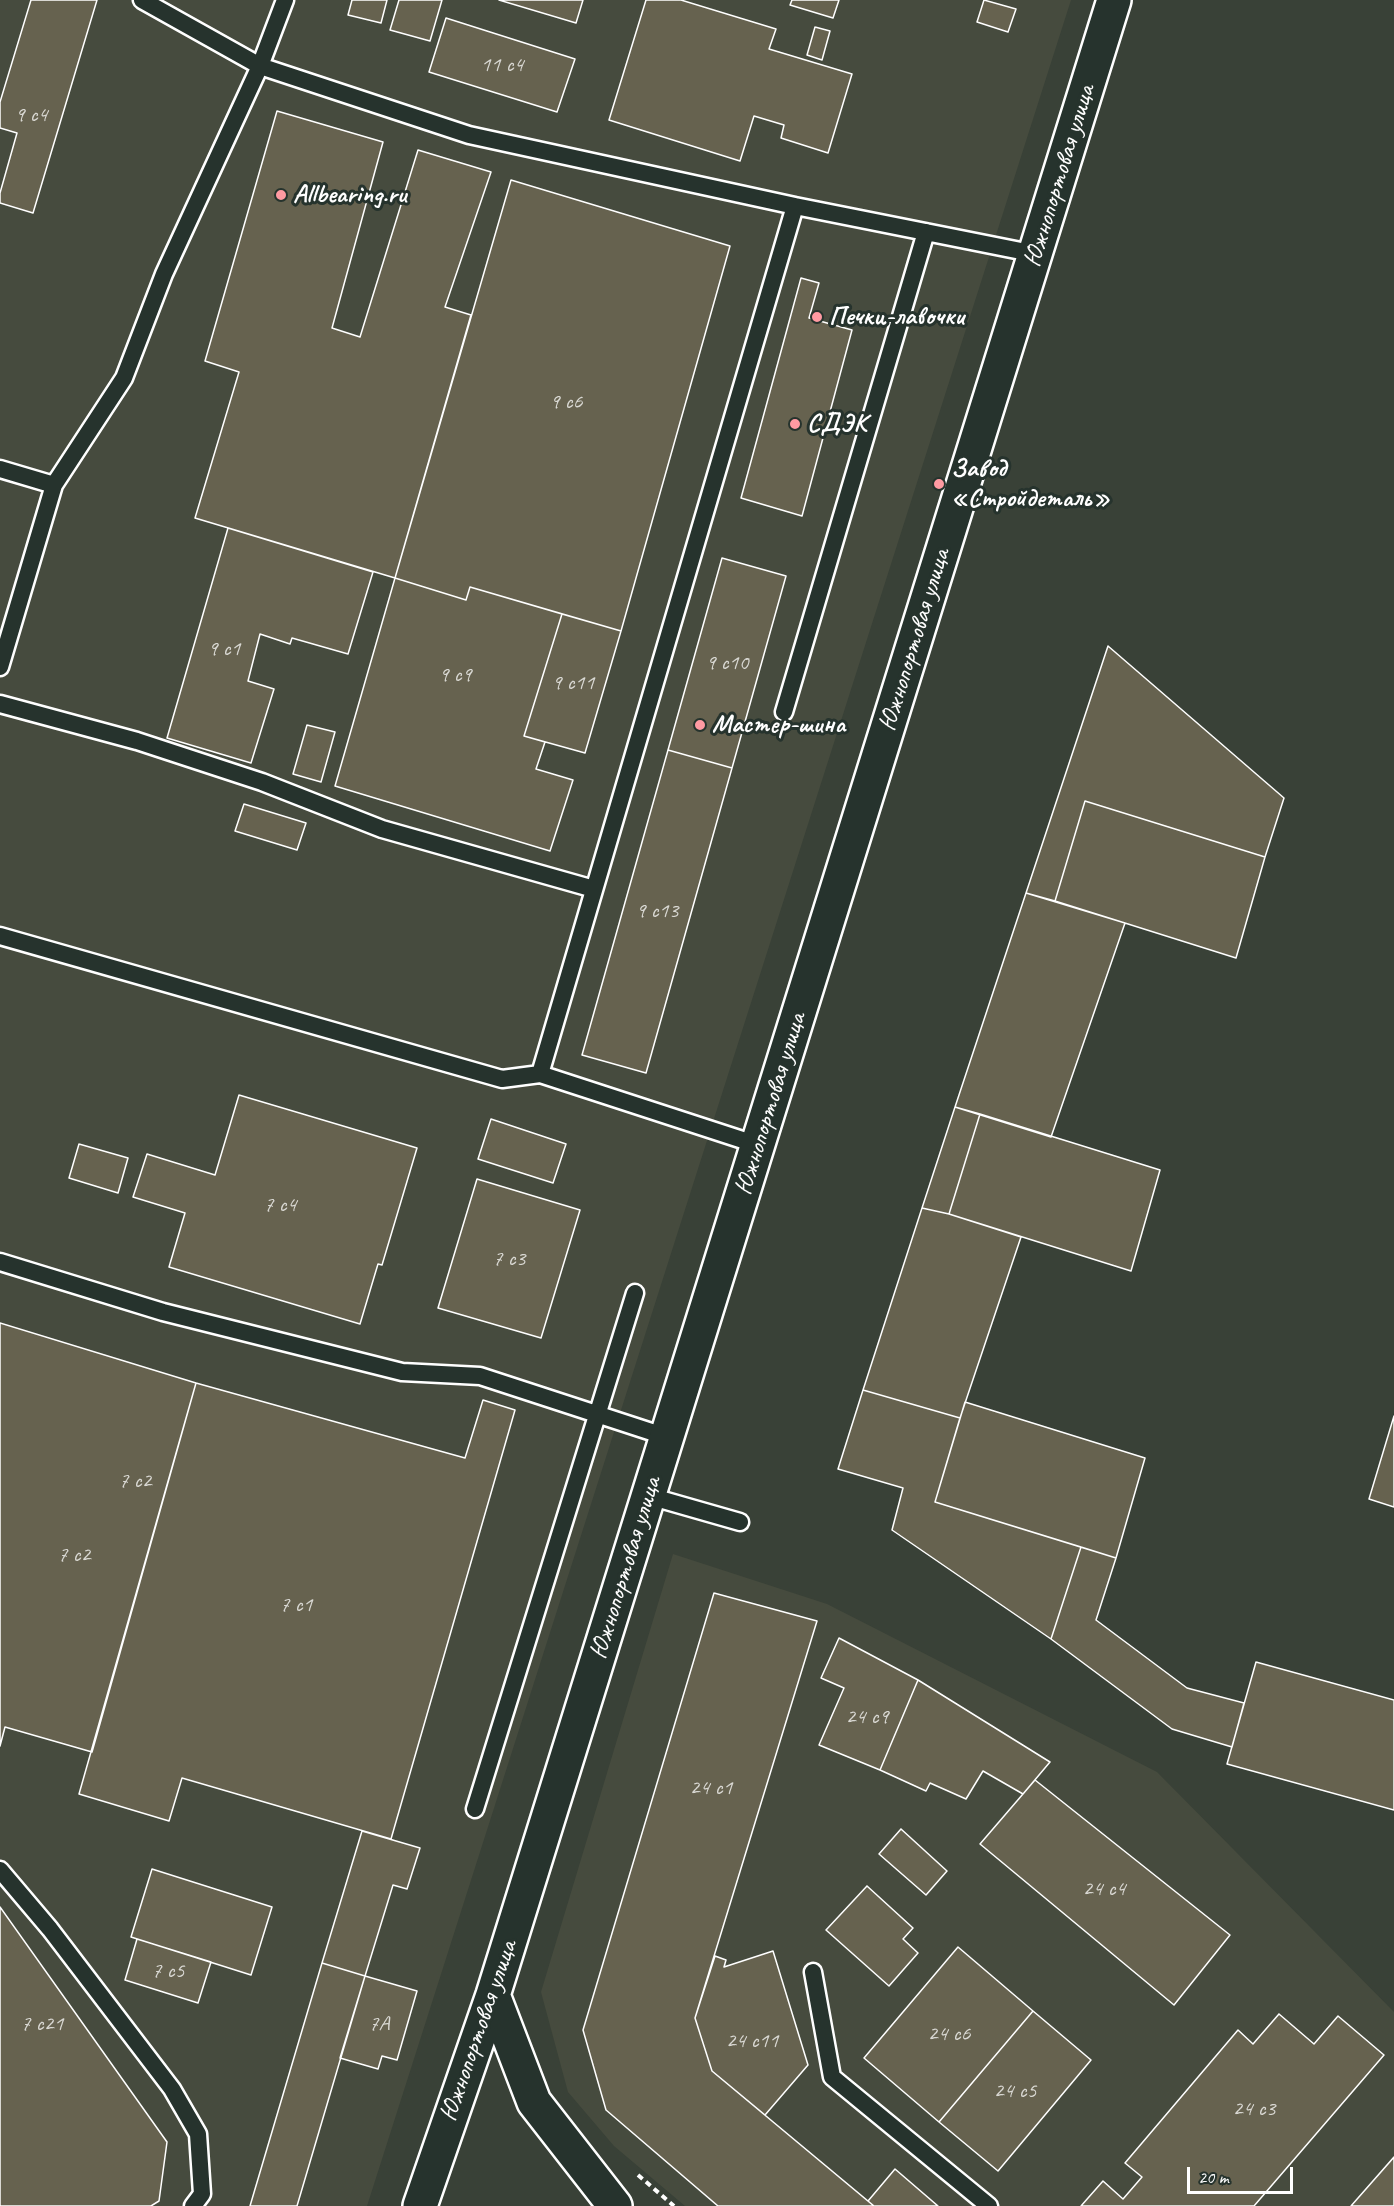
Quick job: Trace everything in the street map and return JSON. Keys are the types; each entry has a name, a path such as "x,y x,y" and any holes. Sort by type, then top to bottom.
{"street":[{"name":"Южнопортовая улица","path":"420,2206 493,1995 649,1496 1036,254 1109,1"},
{"path":"493,1995 534,2102 615,2206"}],"lane":[{"path":"142,0 260,66 469,135 795,206 1036,254"},
{"path":"0,667 54,485 124,378 165,274 260,66 285,0"},
{"path":"540,1074 795,206"},
{"path":"784,712 926,232"},
{"path":"0,469 54,485"},
{"path":"0,704 137,741 262,782 382,829 594,889"},
{"path":"0,936 502,1079 540,1074 758,1145"},
{"path":"0,1262 164,1312 402,1372 480,1376 667,1437"},
{"path":"475,1809 635,1293"},
{"path":"649,1496 740,1522"},
{"path":"0,1870 50,1929 172,2089 198,2134 202,2194 193,2206"},
{"path":"813,1972 832,2076 989,2206"}],"path":[{"path":"663,2196 674,2206"}],"shaded area":[{"path":"0,0 1071,0 367,2206 0,2206"},
{"path":"673,1554 827,1604 1157,1772 1394,2012 1394,2206 685,2206 614,2146 568,2092 541,1992"}],"building":[{"path":"31,0 97,0 33,213 0,203 0,193 17,133 0,128 0,102"},
{"path":"352,0 387,0 381,23 348,15"},
{"path":"399,0 442,0 430,41 390,30"},
{"path":"499,0 583,0 576,23"},
{"path":"646,0 681,0 776,29 769,49 852,74 828,153 781,138 784,125 754,116 740,161 609,120"},
{"path":"792,0 839,0 833,18 790,5"},
{"path":"984,0 1016,9 1008,32 977,22"},
{"path":"446,18 575,59 557,112 429,72"},
{"path":"815,27 830,31 822,60 807,55"},
{"path":"277,111 383,142 332,328 360,337 418,150 491,172 445,307 471,315 395,578 195,518 239,372 205,361"},
{"path":"511,180 730,246 621,631 470,587 466,600 395,578"},
{"path":"801,278 819,283 809,318 852,330 802,516 741,498"},
{"path":"228,528 373,572 348,654 292,638 290,644 260,634 248,681 274,689 251,763 167,738"},
{"path":"722,558 786,576 732,768 668,750"},
{"path":"395,578 466,600 470,587 562,614 524,736 545,742 536,769 573,780 550,851 335,786"},
{"path":"562,614 621,631 585,753 524,736"},
{"path":"1108,646 1284,798 1265,857 1085,801 1055,901 1026,893"},
{"path":"307,725 335,732 321,782 293,774"},
{"path":"668,750 732,768 646,1073 582,1055"},
{"path":"1085,801 1265,857 1236,958 1055,901"},
{"path":"244,804 306,823 297,850 235,831"},
{"path":"1026,893 1125,923 1051,1137 955,1107"},
{"path":"239,1095 417,1148 382,1265 378,1264 360,1324 169,1267 185,1213 133,1197 147,1154 215,1175"},
{"path":"955,1107 980,1114 949,1214 922,1208"},
{"path":"980,1114 1160,1170 1131,1271 949,1214"},
{"path":"491,1119 566,1144 553,1183 478,1159"},
{"path":"79,1144 128,1158 118,1193 69,1178"},
{"path":"477,1179 580,1210 541,1338 438,1308"},
{"path":"922,1208 949,1214 1021,1237 960,1418 863,1390"},
{"path":"0,1323 196,1383 92,1752 5,1727 0,1746"},
{"path":"196,1383 465,1458 483,1400 515,1410 391,1839 182,1778 169,1821 79,1794"},
{"path":"863,1390 960,1418 935,1502 1081,1547 1051,1639 892,1530 903,1488 838,1469"},
{"path":"965,1402 1145,1458 1116,1558 935,1502"},
{"path":"1394,1416 1394,1507 1369,1499"},
{"path":"1081,1547 1116,1558 1096,1620 1187,1688 1244,1703 1232,1747 1172,1729 1051,1639"},
{"path":"714,1593 817,1621 695,2018 712,2071 874,2206 718,2206 606,2110 583,2030"},
{"path":"839,1638 918,1680 880,1770 819,1745 844,1688 821,1678"},
{"path":"1256,1662 1394,1700 1394,1810 1227,1764"},
{"path":"918,1680 1050,1762 1023,1794 983,1771 966,1799 930,1783 926,1791 880,1770"},
{"path":"1035,1780 1230,1935 1174,2005 980,1844"},
{"path":"901,1829 947,1871 926,1895 879,1854"},
{"path":"362,1831 420,1848 407,1889 393,1885 365,1976 322,1963"},
{"path":"152,1869 272,1907 251,1975 131,1937"},
{"path":"867,1886 913,1928 903,1939 918,1953 889,1986 826,1930"},
{"path":"0,1907 167,2142 159,2201 151,2206 0,2206"},
{"path":"137,1939 211,1962 198,2003 125,1980"},
{"path":"958,1947 1033,2011 939,2122 864,2058"},
{"path":"773,1951 808,2065 765,2115 712,2071 695,2018 715,1956 726,1960 724,1967"},
{"path":"322,1963 365,1976 297,2206 250,2206"},
{"path":"365,1976 417,1991 397,2060 382,2056 378,2069 340,2058"},
{"path":"1033,2011 1091,2060 998,2171 939,2122"},
{"path":"1279,2014 1314,2044 1338,2016 1384,2055 1254,2206 1081,2206 1103,2181 1123,2199 1142,2177 1125,2163 1238,2030 1253,2044"},
{"path":"1394,2157 1394,2206 1351,2206"},
{"path":"895,2169 938,2206 874,2206 868,2201"}],"place":[{"name":"Allbearing.ru","path":"281,195"},
{"name":"Печки-лавочки","path":"817,317"},
{"name":"СДЭК","path":"795,424"},
{"name":"Завод «Стройдеталь»","path":"939,484"},
{"name":"Мастер-шина","path":"700,725"}]}
